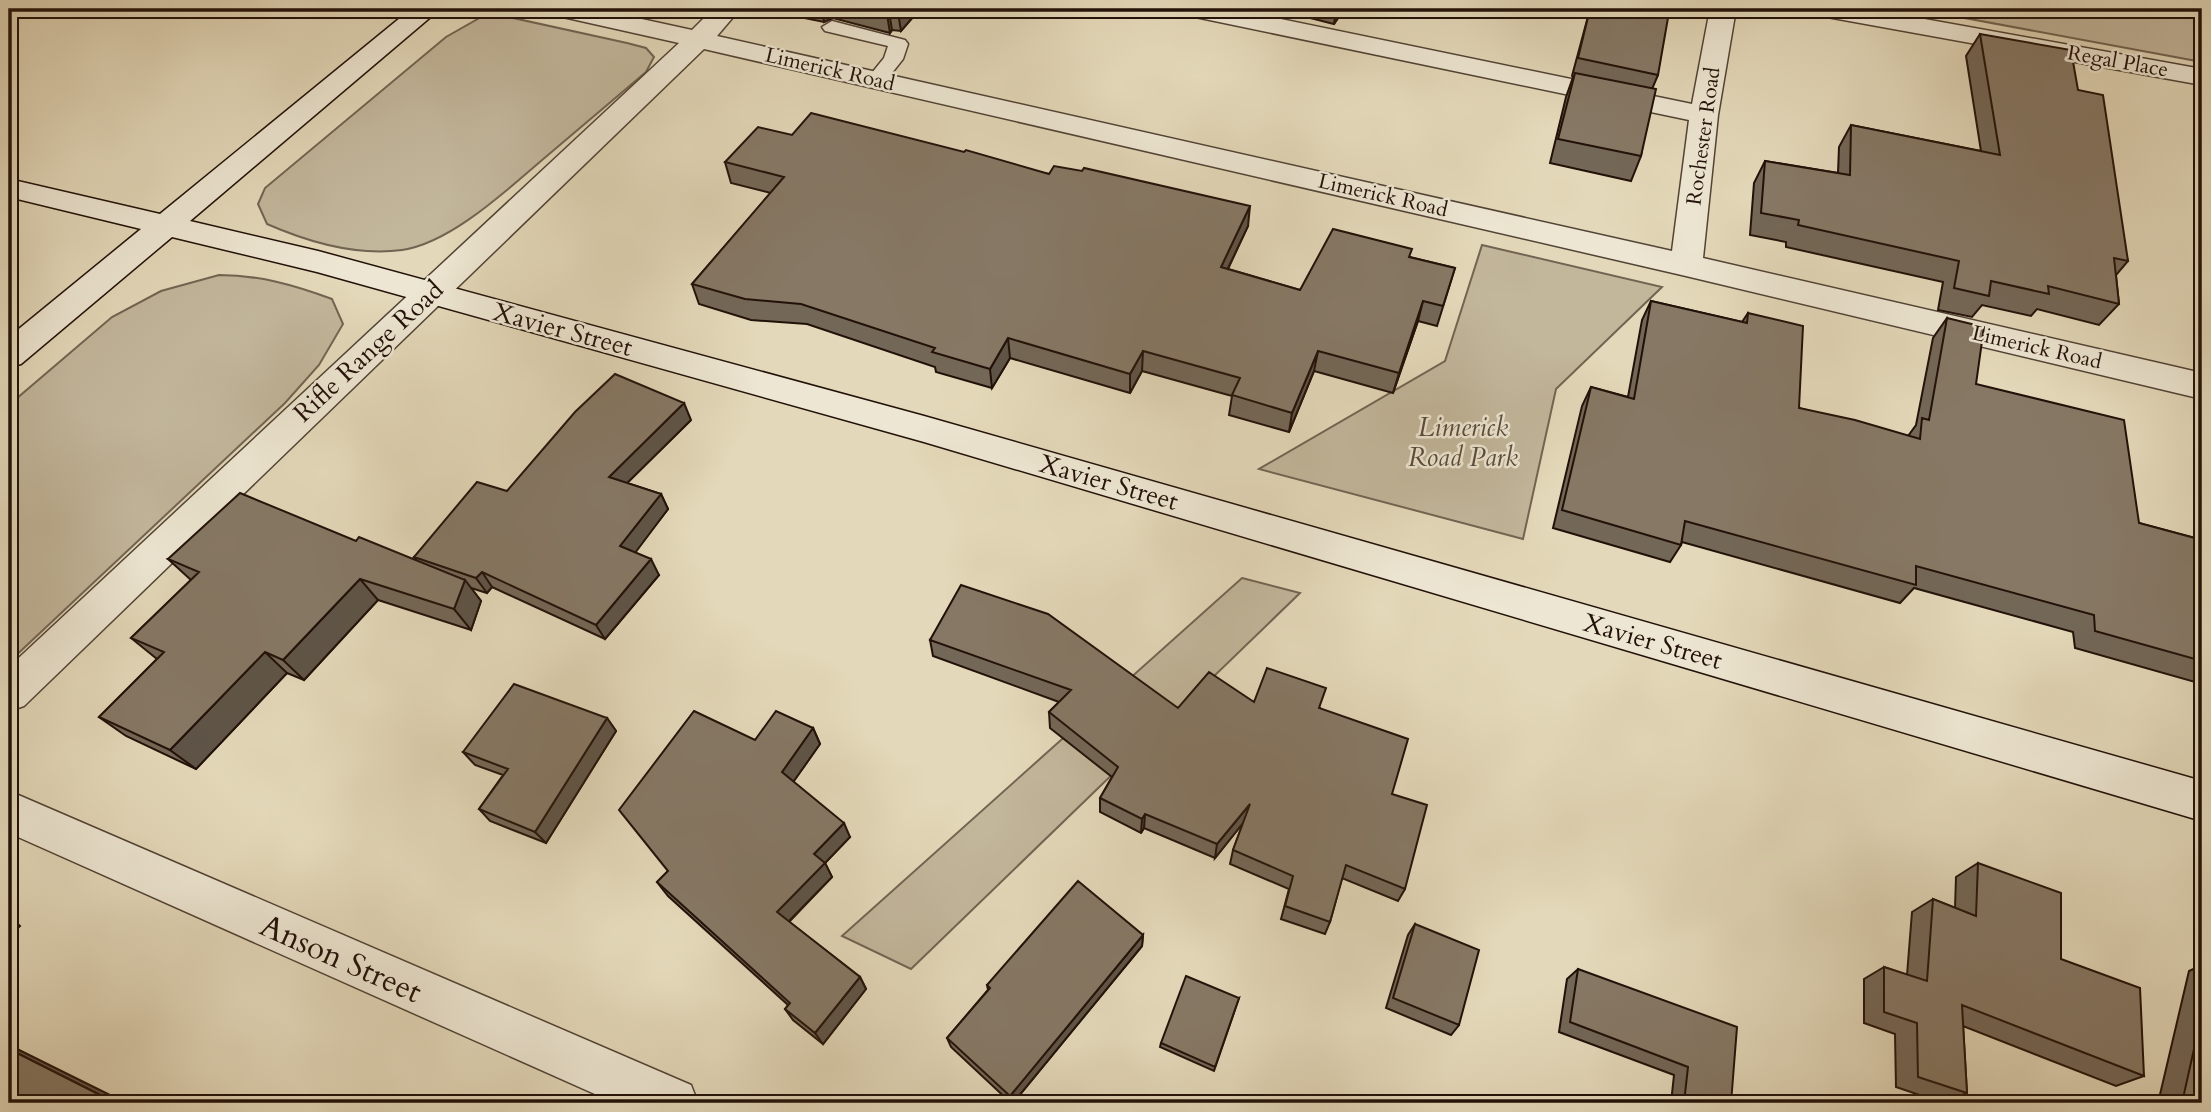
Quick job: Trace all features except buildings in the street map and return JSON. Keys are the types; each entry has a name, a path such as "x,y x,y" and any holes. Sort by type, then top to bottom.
{"street":[{"path":"9,355 427,9"},
{"name":"Limerick Road","path":"562,9 877,79 2202,386"},
{"name":"Rifle Range Road","path":"9,692 699,39 727,9"},
{"name":"Rochester Road","path":"1686,265 1704,115 1723,9"},
{"name":"Regal Place","path":"1827,9 2202,77"},
{"path":"1200,10 1704,115"},
{"name":"Xavier Street","path":"9,188 318,262 924,429 2202,801"},
{"name":"Anson Street","path":"9,812 673,1103"}],"lane":[{"path":"832,27 881,37 898,44 893,59 877,79"}],"green space":[{"path":"1916,9 2202,9 2202,62"},
{"path":"483,16 504,16 627,43 646,48 654,57 646,72 480,212 441,237 402,250 368,251 316,242 267,224 258,204 265,188 446,37"},
{"name":"Limerick Road Park","path":"1482,245 1662,287 1556,389 1523,539 1259,469 1445,361"},
{"path":"219,275 276,282 332,299 343,324 319,365 285,403 9,662 9,405 112,317 161,291"},
{"path":"1242,578 1300,593 911,969 842,936"}]}
